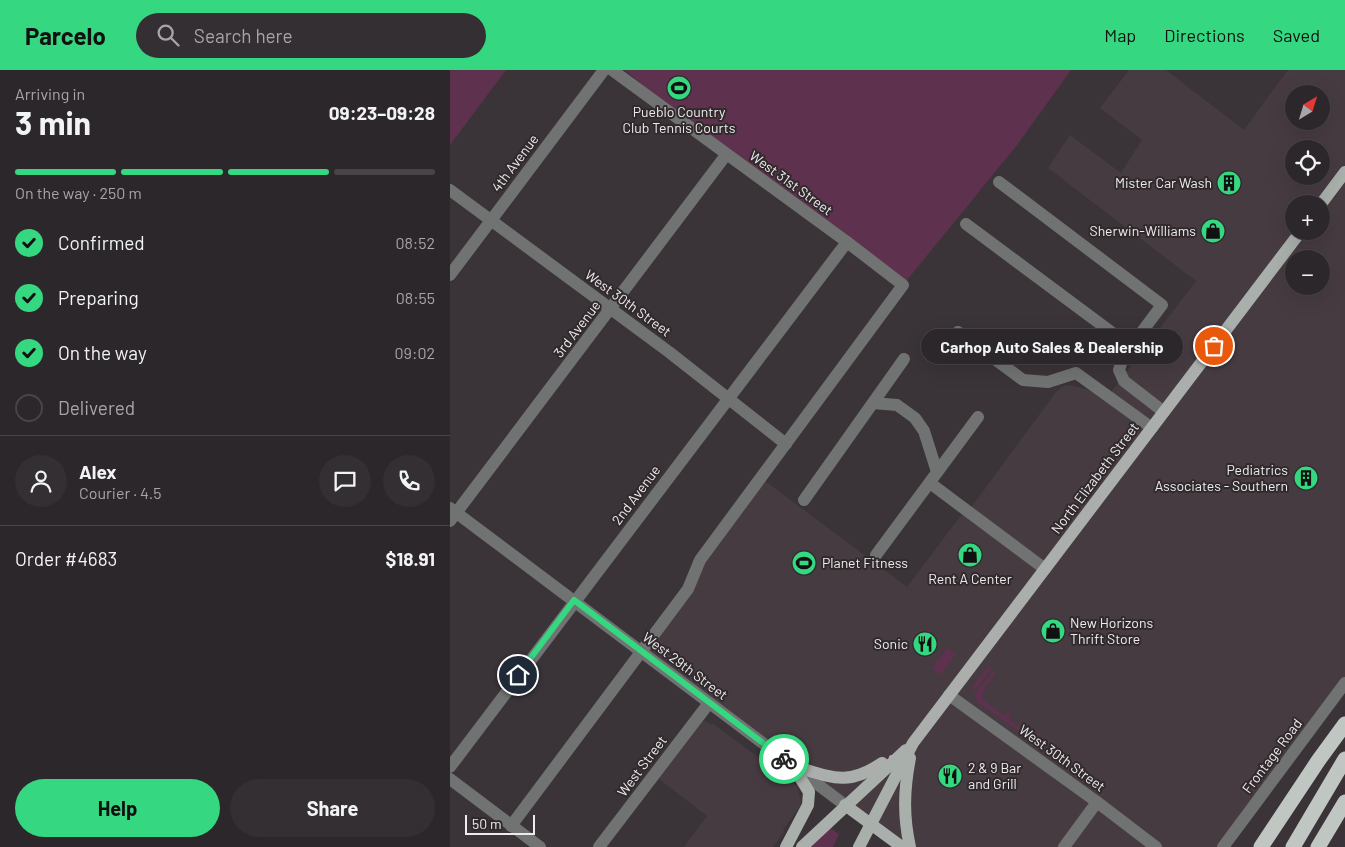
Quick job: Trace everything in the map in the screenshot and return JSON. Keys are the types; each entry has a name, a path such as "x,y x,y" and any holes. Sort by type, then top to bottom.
{"highway":[{"path":"1261,847 1345,724"},
{"path":"1293,847 1345,759"},
{"path":"1318,847 1345,802"}],"main road":[{"path":"1328,195 1345,172"},
{"name":"North Elizabeth Street","path":"859,847 913,743 1294,240"},
{"path":"793,766 836,779 855,777 871,771 913,743"},
{"path":"910,847 905,826 905,782 913,743"},
{"name":"North Elizabeth Street","path":"802,847 913,743"},
{"path":"786,847 808,805 809,792 793,766"},
{"name":"West 29th Street","path":"845,805 902,847"}],"street":[{"name":"4th Avenue","path":"450,275 604,70"},
{"name":"West 31st Street","path":"612,70 903,286 786,444"},
{"name":"3rd Avenue","path":"452,514 610,310 726,154"},
{"path":"999,182 1162,305 1130,346 1118,370 1124,381 1164,412"},
{"name":"West 30th Street","path":"450,190 728,397 786,444"},
{"path":"966,224 1130,346"},
{"name":"2nd Avenue","path":"450,767 574,600 846,242"},
{"path":"958,332 1024,380 1048,382 1076,373 1152,428"},
{"path":"804,500 904,359"},
{"path":"873,403 897,405 915,418 924,430 934,477 1045,569"},
{"path":"876,555 978,417"},
{"path":"511,826 688,589 700,560 786,444"},
{"name":"West 29th Street","path":"452,514 574,600 845,805"},
{"name":"Frontage Road","path":"1222,847 1345,683"},
{"name":"West 30th Street","path":"949,695 1156,847"},
{"name":"West Street","path":"599,847 709,703"},
{"path":"450,779 540,847"},
{"path":"1064,847 1097,802"}],"shaded area":[{"path":"450,70 506,70 450,145"},
{"path":"625,70 1071,70 1017,145 903,285 726,155"},
{"path":"1129,70 1166,70 1244,130 1288,70 1345,70 1345,683 1223,847 902,847 641,651 761,478 907,587 959,518 973,505 1056,392 1065,385 1075,386 1108,396 1196,281 1048,168 1070,135 1121,173 1142,140 1100,108"},
{"path":"947,648 956,654 940,675 932,668"},
{"path":"987,667 992,668 974,691 972,687"},
{"path":"994,670 995,674 984,689 985,691 981,698 1004,716 1012,710 1009,719 1032,737 1040,732 1041,734 1036,741 1031,740 979,703 974,695"},
{"path":"704,720 711,725 712,723 797,786 801,801 800,806 773,847 684,847 707,816 659,779"},
{"path":"830,828 839,834 833,847 811,847"}],"way so far":[{"path":"784,759 793,766 836,779 855,777 871,771 913,743 1214,346"}],"place":[{"name":"Pueblo Country Club Tennis Courts","path":"679,88"},
{"name":"Mister Car Wash","path":"1229,183"},
{"name":"Sherwin-Williams","path":"1213,231"},
{"name":"Carhop Auto Sales & Dealership","path":"1214,346"},
{"name":"Pediatrics Associates - Southern","path":"1306,478"},
{"name":"Rent A Center","path":"970,555"},
{"name":"Planet Fitness","path":"804,563"},
{"name":"New Horizons Thrift Store","path":"1053,631"},
{"name":"Sonic","path":"925,644"},
{"name":"2 & 9 Bar and Grill","path":"950,776"}],"route":[{"path":"518,675 574,600 784,759"}]}
